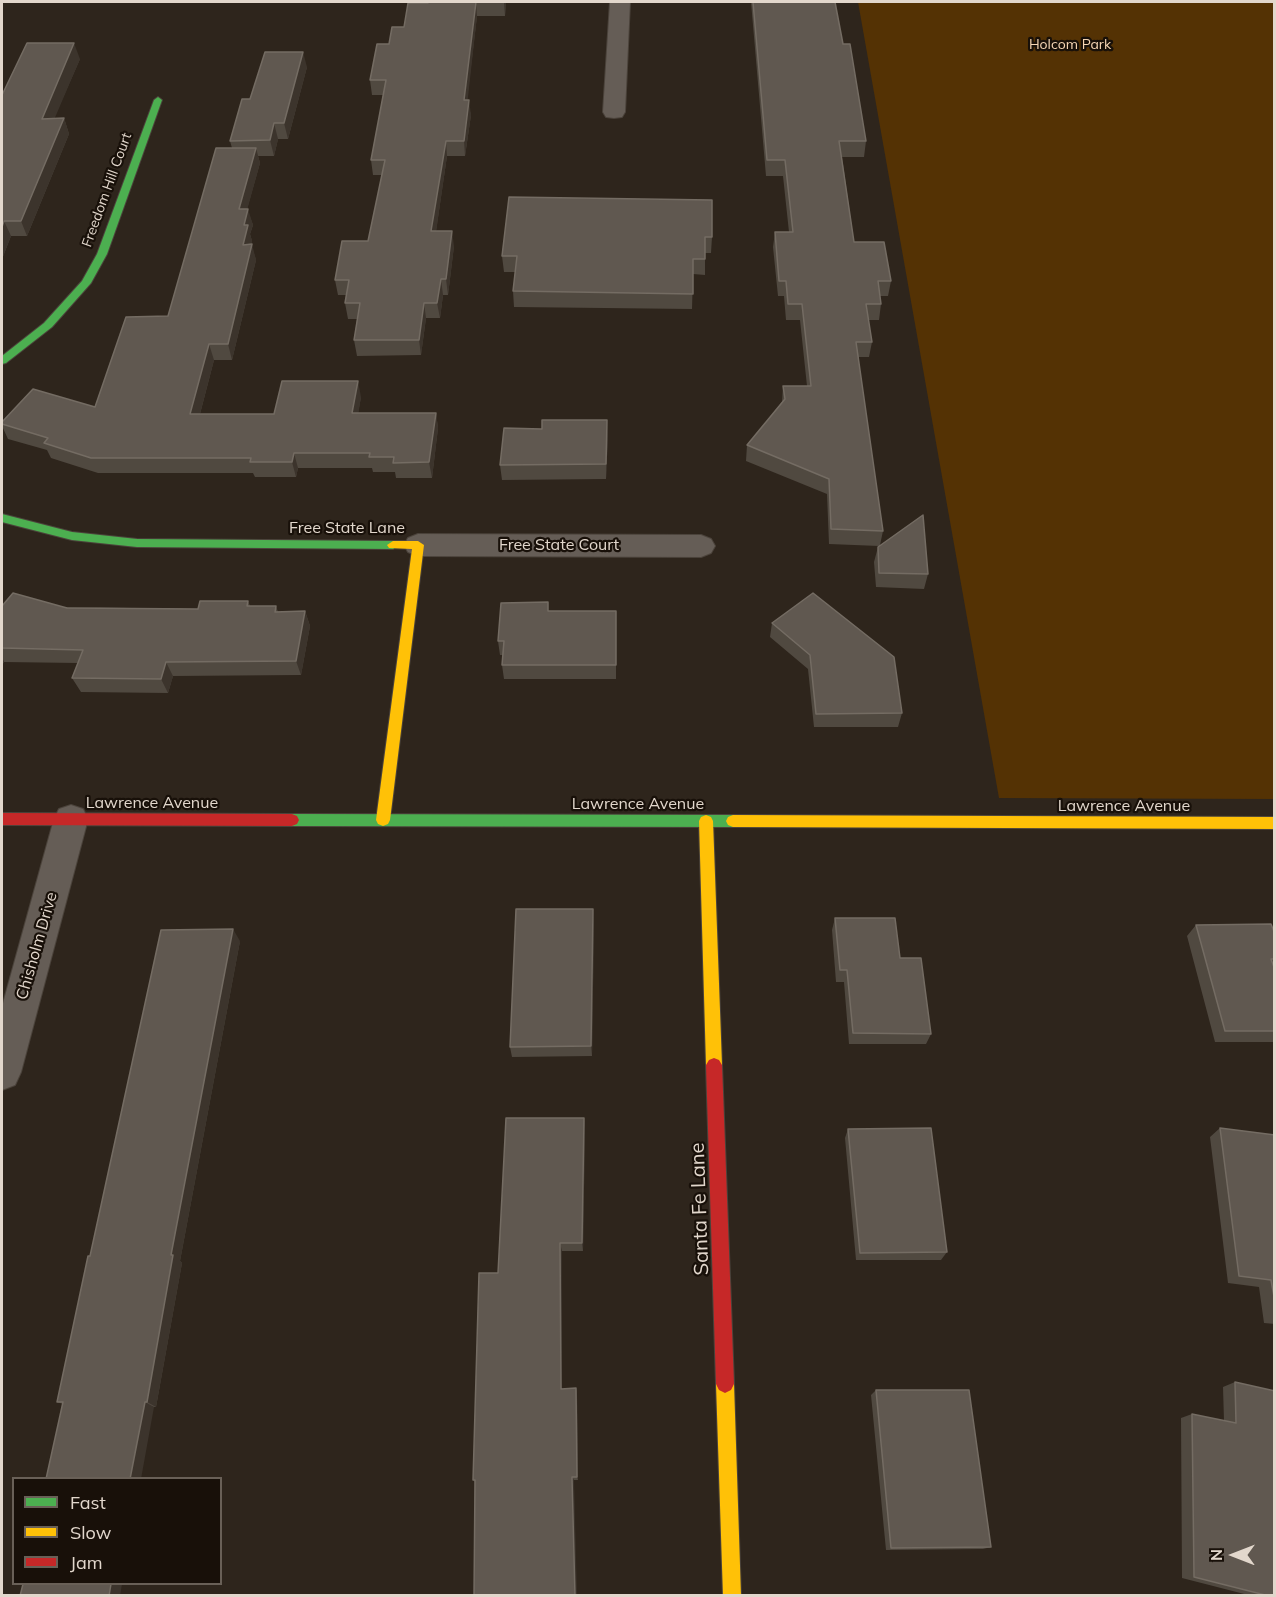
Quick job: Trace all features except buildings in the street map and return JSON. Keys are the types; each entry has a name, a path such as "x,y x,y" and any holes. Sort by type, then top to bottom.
{"street":[{"path":"614,112 620,2"},
{"name":"Freedom Hill Court","path":"2,361 48,325 86,283 102,254 158,100"},
{"name":"Free State Lane","path":"2,518 72,536 137,543 418,545 383,820"},
{"name":"Free State Court","path":"418,545 701,546"},
{"name":"Lawrence Avenue","path":"2,819 1275,822"},
{"name":"Chisholm Drive","path":"2,1072 72,819"},
{"name":"Santa Fe Lane","path":"706,821 732,1596"}],"green space":[{"name":"Holcom Park","path":"858,2 1274,2 1274,799 999,798"}],"traffic: fast":[{"path":"2,361 48,325 86,283 102,254 158,100"},
{"path":"2,518 72,536 137,543 393,545"},
{"path":"292,820 733,821"}],"traffic: slow":[{"path":"383,820 418,545 393,545"},
{"path":"706,821 714,1065"},
{"path":"733,821 1274,823"},
{"path":"725,1384 732,1596"}],"traffic: jam":[{"path":"2,819 292,820"},
{"path":"714,1065 725,1384"}]}
